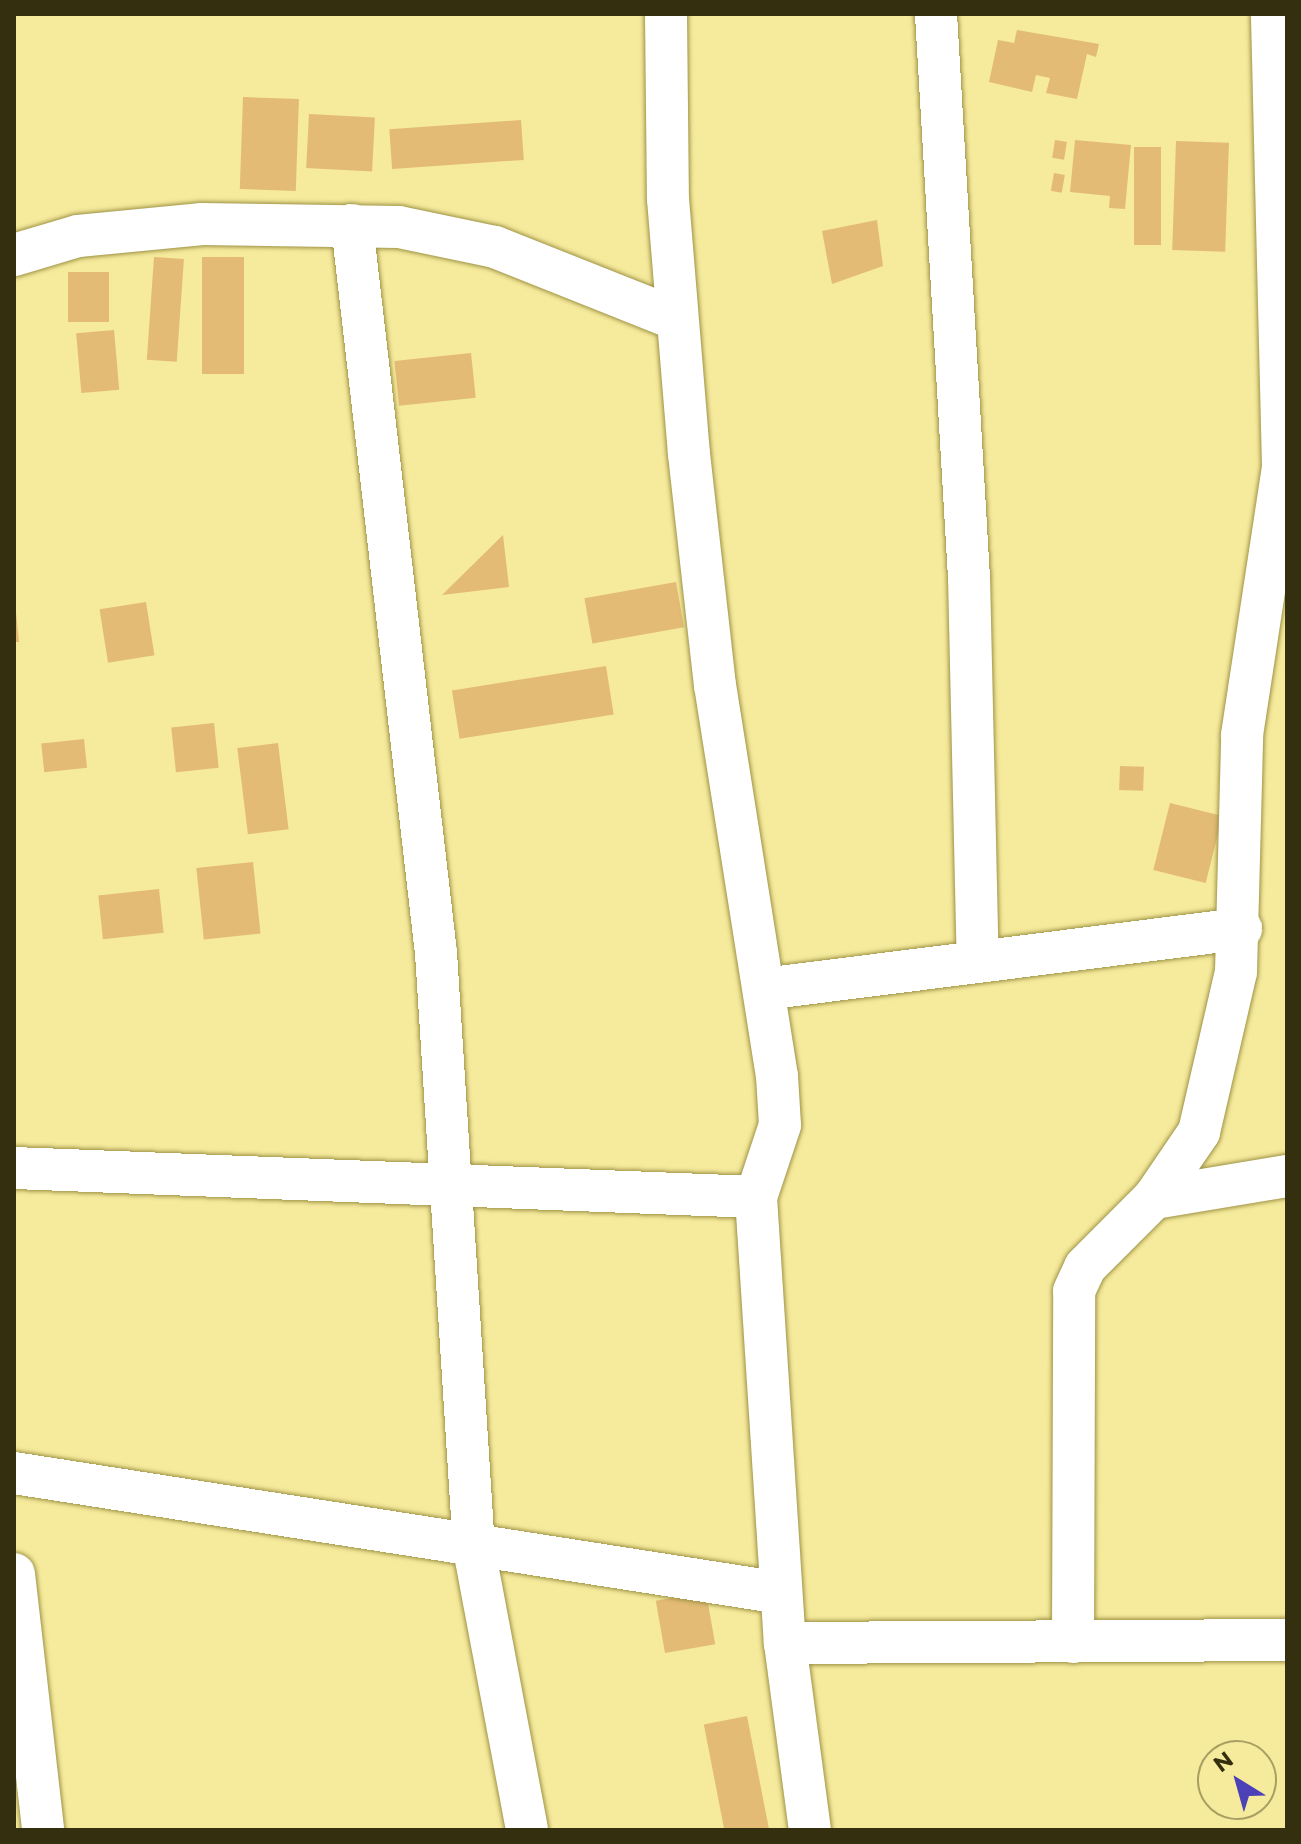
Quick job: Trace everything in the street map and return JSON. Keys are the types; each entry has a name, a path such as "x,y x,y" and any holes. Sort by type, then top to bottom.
{"street":[{"path":"666,14 676,319 715,685 764,989 780,1125 756,1197 785,1643 810,1830"},
{"path":"936,14 969,577 978,960"},
{"path":"1073,1642 1074,1291 1085,1267 1154,1198 1199,1132 1222,1052 1241,929 1242,735 1283,467 1272,14"},
{"path":"14,255 78,236 202,224 352,225 495,247 676,319"},
{"path":"352,225 436,953 448,1182 474,1549 527,1830"},
{"path":"764,989 1241,929"},
{"path":"14,1168 448,1182 756,1197"},
{"path":"1154,1198 1287,1176"},
{"path":"14,1473 474,1549 781,1593"},
{"path":"14,1574 43,1830"},
{"path":"785,1643 1287,1640"}],"building":[{"path":"1017,30 1099,44 1096,57 1087,54 1077,99 1046,93 1050,78 1036,75 1032,92 989,82 998,40 1014,43"},
{"path":"243,97 299,99 296,191 240,189"},
{"path":"309,114 375,117 372,171 306,168"},
{"path":"521,120 524,160 392,169 389,129"},
{"path":"1055,140 1067,142 1064,160 1052,158"},
{"path":"1075,140 1131,145 1125,209 1109,208 1110,196 1070,192"},
{"path":"1176,141 1229,143 1225,252 1172,250"},
{"path":"1134,147 1161,147 1161,245 1134,245"},
{"path":"1054,173 1065,175 1062,193 1051,191"},
{"path":"877,220 883,266 832,284 822,231"},
{"path":"154,257 184,259 177,362 147,360"},
{"path":"202,257 244,257 244,374 202,374"},
{"path":"68,272 109,272 109,322 68,322"},
{"path":"114,330 119,390 81,393 76,333"},
{"path":"471,353 476,398 399,406 394,361"},
{"path":"503,535 509,587 442,595"},
{"path":"676,582 684,627 592,643 584,598"},
{"path":"146,602 154,655 108,663 100,609"},
{"path":"16,612 19,642 14,642"},
{"path":"606,666 614,714 460,739 452,690"},
{"path":"214,723 219,768 176,772 171,727"},
{"path":"84,739 87,768 44,772 41,743"},
{"path":"278,743 289,829 248,834 237,748"},
{"path":"1120,766 1144,767 1143,791 1119,790"},
{"path":"1170,803 1222,816 1206,883 1153,870"},
{"path":"253,862 261,934 204,940 196,868"},
{"path":"159,889 164,933 103,939 98,895"},
{"path":"706,1592 715,1644 665,1653 656,1601"},
{"path":"747,1716 769,1830 724,1830 704,1724"}]}
